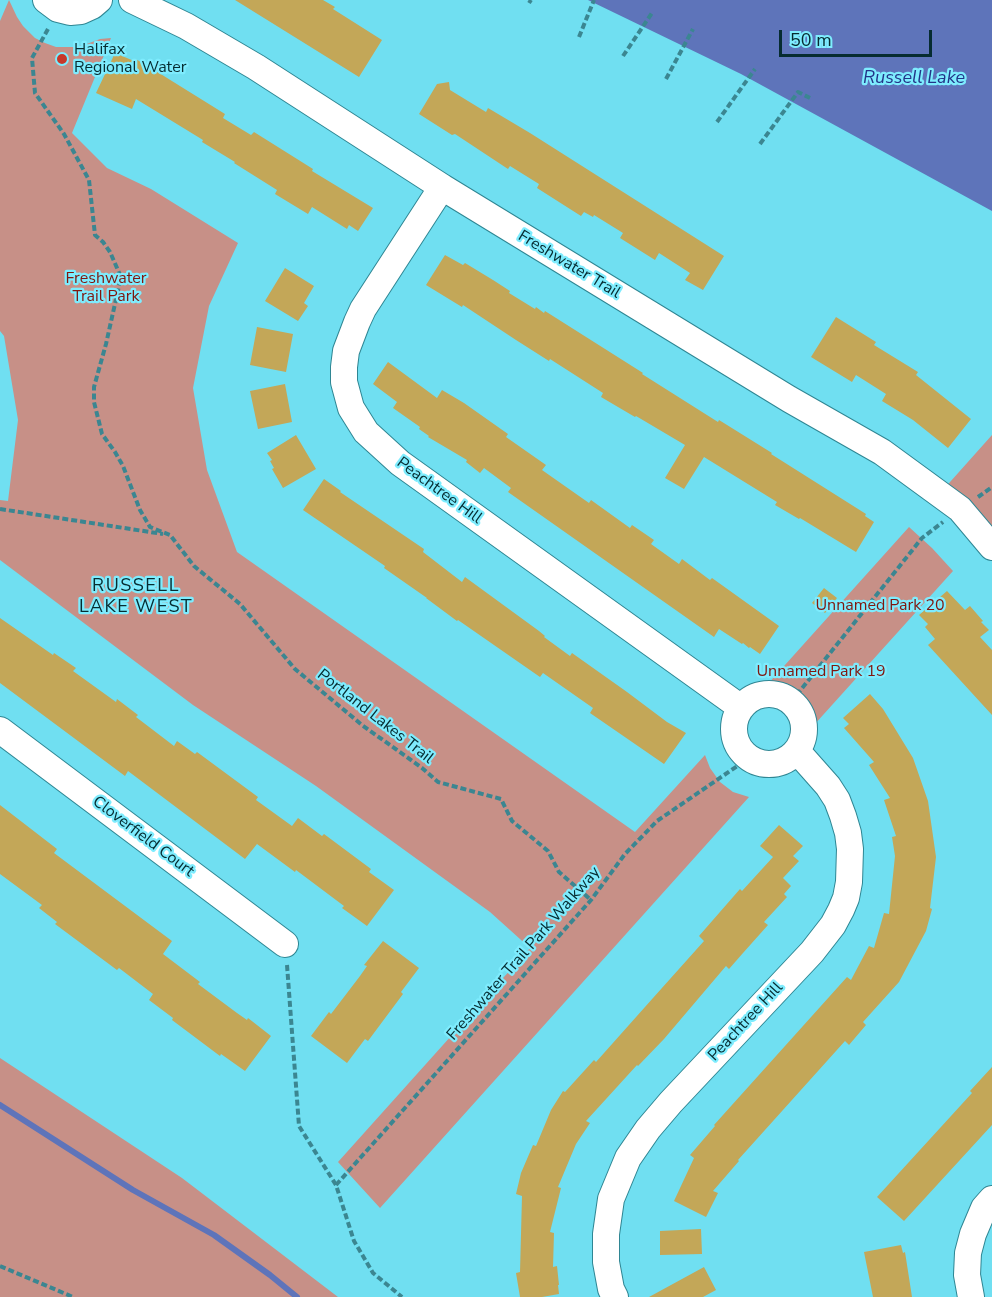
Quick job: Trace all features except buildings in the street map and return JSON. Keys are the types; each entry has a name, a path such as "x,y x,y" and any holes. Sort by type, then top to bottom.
{"street":[{"path":"52,5 70,12 81,11 99,0"},
{"name":"Freshwater Trail","path":"132,0 186,26 256,67 442,187 789,399 882,452 960,509 992,547"},
{"name":"Peachtree Hill","path":"442,187 363,309 357,322 346,351 344,367 344,382 351,408 366,432 400,463 740,707"},
{"path":"759,695 781,696 791,702 803,719 802,741 797,751 776,764 764,764 742,753 733,730 740,707 759,695"},
{"name":"Cloverfield Court","path":"0,730 285,944"},
{"name":"Peachtree Hill","path":"615,1297 611,1289 606,1262 606,1234 611,1199 628,1158 671,1102 812,952 833,925 846,898 850,849 843,816 828,786 797,751"},
{"path":"971,1297 968,1254 973,1234 984,1208 992,1199"}],"path":[{"path":"579,37 594,0"},
{"name":"Portland Lakes Trail","path":"52,5 32,58 35,93 64,134 89,180 94,235 110,252 122,277 94,387 94,402 102,434 123,466 140,510 150,527 170,535 194,566 240,604 260,625 295,669 362,725 438,782 501,799 512,821 548,851 559,872 591,900"},
{"path":"623,56 652,13"},
{"path":"666,79 693,29"},
{"path":"717,122 754,69"},
{"path":"760,144 798,92 810,98"},
{"path":"791,702 922,538 992,487"},
{"path":"0,508 170,535"},
{"name":"Freshwater Trail Park Walkway","path":"336,1185 591,900 625,855 657,822 748,758"},
{"path":"285,944 299,1125 336,1185 354,1241 373,1273 402,1297"},
{"path":"0,1266 73,1297"}],"green space":[{"name":"Freshwater Trail Park","path":"9,0 23,26 35,38 45,43 56,47 73,47 111,38 72,133 107,168 151,189 238,243 209,306 193,388 207,470 237,552 635,832 705,755 710,768 720,782 733,792 749,797 380,1208 338,1162 530,948 490,912 316,786 193,705 0,560 0,500 8,501 18,420 4,336 0,331 0,21"},
{"path":"992,435 992,527 942,491"},
{"path":"909,527 953,571 814,725 807,710 795,697 767,685"},
{"path":"0,1058 182,1178 338,1297 0,1297"}],"water":[{"name":"Russell Lake","path":"588,0 992,0 992,211 741,74"}],"waterway":[{"path":"0,1105 133,1190 214,1235 297,1297"}],"place":[{"name":"Halifax Regional Water","path":"62,59"}],"district":[{"name":"RUSSELL LAKE WEST","path":"136,597"}],"park label":[{"name":"Unnamed Park 20","path":"880,606"},
{"name":"Unnamed Park 19","path":"821,672"}]}
